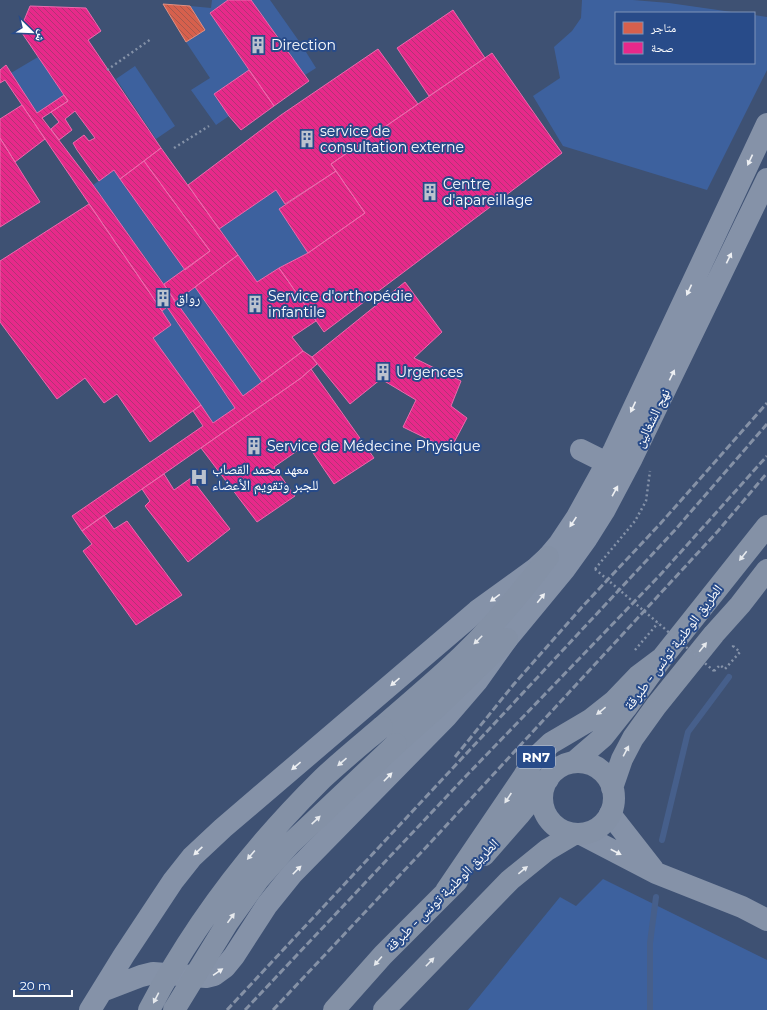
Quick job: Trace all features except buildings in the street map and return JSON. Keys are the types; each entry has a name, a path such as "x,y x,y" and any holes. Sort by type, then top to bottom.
{"main road":[{"name":"الطريق الوطنية تونس - طبرقة","path":"574,762 603,737 662,658 767,526"},
{"path":"149,1010 188,943 217,900 250,856 323,778 461,657 497,621 522,592 548,557"},
{"name":"الطريق الوطنية تونس - طبرقة","path":"612,788 622,759 633,738 656,706 714,634 740,605 760,588 767,570"},
{"path":"174,1010 228,922 258,880 290,844 396,744 435,710 507,639"},
{"name":"RN7","path":"446,891 534,760 551,743 590,720 614,701 638,676 662,658"},
{"name":"RN7","path":"578,834 568,833 551,822 544,809 542,798 548,779 556,770 565,764 584,762 593,765 600,770 609,779 612,788"},
{"name":"الطريق الوطنية تونس - طبرقة","path":"334,1010 383,955 487,852 548,779"},
{"path":"386,1008 510,880 547,850 578,834 587,833 602,825 610,814 614,800 612,788"}],"street":[{"path":"90,1010 135,938 192,857 223,828 477,611 535,569 559,544 577,517 606,463 767,124"},
{"name":"نهج الشغالين","path":"153,973 206,977 214,976 225,968 267,905 292,874 446,717 477,681 507,639 564,570 604,512 632,458 767,179"},
{"path":"581,450 606,463"},
{"path":"610,814 656,873"},
{"path":"578,834 656,873 742,907 767,920"},
{"path":"102,992 141,976 153,973 142,956 135,938"}],"path":[{"path":"107,70 151,39"},
{"path":"174,148 209,126"},
{"path":"635,521 595,569 714,671 720,665 725,669 740,652 733,646 737,641"},
{"path":"633,652 658,623"}],"shaded area":[{"path":"212,0 228,0 210,13 249,70 229,116 216,125 191,90 210,78 186,42 204,30 190,6 211,8"},
{"path":"251,0 270,0 316,68 305,75"},
{"path":"582,0 633,0 669,3 732,12 615,12 615,64 755,64 755,15 767,17 767,70 707,190 563,146 533,96 560,78 554,47 572,31 581,18"},
{"path":"38,57 64,95 37,113 11,73"},
{"path":"135,66 175,126 156,139 116,79"},
{"path":"114,170 185,270 164,284 93,185"},
{"path":"276,190 285,204 279,209 308,253 279,268 257,282 219,229"},
{"path":"195,287 262,382 243,396 175,302"},
{"path":"167,307 235,408 213,423 153,338 171,325 162,311"},
{"path":"603,879 767,960 767,1010 468,1010 560,897 576,906"}],"waterway":[{"path":"662,840 688,732 729,677"},
{"path":"650,1010 650,943 656,897"}],"railway":[{"path":"455,757 514,684 582,607 660,524 767,403"},
{"path":"227,1010 675,530 767,424"},
{"path":"245,1010 466,776 661,574 767,456"},
{"path":"273,1010 431,842 718,531 767,473"}],"place":[{"name":"Direction","path":"258,45"},
{"name":"service de consultation externe","path":"307,139"},
{"name":"Centre d'apareillage","path":"430,192"},
{"name":"رواق","path":"163,298"},
{"name":"Service d'orthopédie infantile","path":"255,304"},
{"name":"Urgences","path":"383,372"},
{"name":"Service de Médecine Physique","path":"254,446"},
{"name":"معهد محمد القصاب للجبر وتقويم الأعضاء","path":"199,477"}]}
